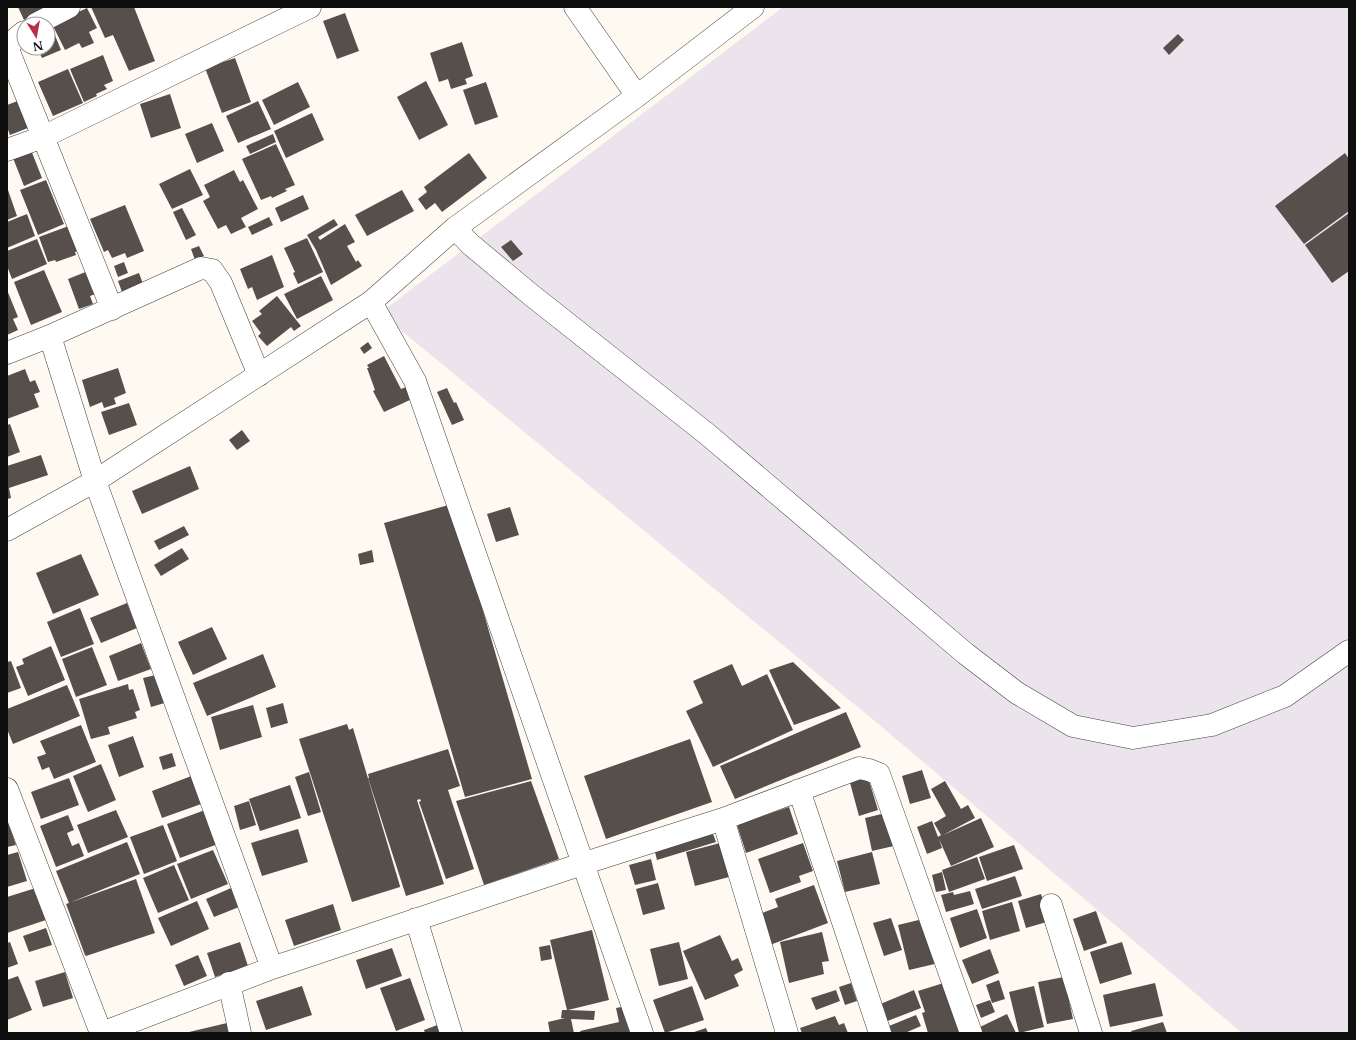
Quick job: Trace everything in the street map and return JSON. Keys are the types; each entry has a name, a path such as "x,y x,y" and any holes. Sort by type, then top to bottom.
{"street":[{"path":"52,16 70,7"},
{"path":"7,150 43,136 310,7"},
{"path":"575,7 637,96"},
{"path":"7,530 95,481 371,302 455,228 637,96 753,7"},
{"path":"16,39 7,46 112,309"},
{"path":"455,228 470,244 530,294 707,434 966,654 1017,694 1073,726 1133,738 1212,725 1285,696 1349,651"},
{"path":"7,353 112,309 200,268 212,270 221,283 259,374"},
{"path":"371,302 415,381 642,1033"},
{"path":"50,336 95,481 272,968"},
{"path":"7,789 101,1033 229,983 272,968 582,864 723,819 859,768 870,770 879,774 972,1033"},
{"path":"799,790 880,1033"},
{"path":"723,819 787,1033"},
{"path":"1051,905 1091,1033"},
{"path":"416,919 451,1033"},
{"path":"229,983 240,1033"}],"shaded area":[{"path":"783,7 1349,7 1349,1033 1242,1033 882,727 380,313"}],"building":[{"path":"18,7 50,7 32,16 22,16"},
{"path":"91,7 134,7 155,61 129,71 113,35 105,38"},
{"path":"87,8 97,28 89,32 94,43 82,48 79,43 65,50 56,32 56,22"},
{"path":"345,13 359,51 337,59 323,21"},
{"path":"1178,34 1184,40 1169,55 1163,48"},
{"path":"56,38 61,50 56,52"},
{"path":"462,42 473,76 465,79 467,84 451,89 448,79 439,82 430,53"},
{"path":"103,55 113,81 104,85 107,89 84,102 70,69"},
{"path":"235,58 251,102 222,113 205,68"},
{"path":"68,69 83,103 53,116 38,82"},
{"path":"426,81 448,125 419,140 397,97"},
{"path":"298,82 310,107 274,125 262,100"},
{"path":"486,82 498,117 475,125 463,90"},
{"path":"170,94 181,128 151,138 140,104"},
{"path":"23,99 33,126 10,135 7,127 7,105"},
{"path":"258,101 271,129 238,143 226,116"},
{"path":"312,113 324,140 286,158 274,131"},
{"path":"212,123 224,151 197,163 185,134"},
{"path":"273,134 276,142 250,154 246,146"},
{"path":"276,144 295,185 285,189 287,191 272,198 271,196 261,200 242,159"},
{"path":"31,150 42,178 24,186 13,158"},
{"path":"469,153 487,178 442,212 435,203 426,210 418,199 427,192 424,187"},
{"path":"1345,153 1349,159 1349,211 1304,244 1275,206"},
{"path":"190,169 203,195 172,209 159,184"},
{"path":"234,170 240,182 243,180 258,209 241,218 246,227 231,234 226,225 218,229 203,201 210,197 204,185"},
{"path":"46,180 64,224 38,235 20,190"},
{"path":"7,187 17,216 7,220"},
{"path":"402,190 414,211 367,236 355,215"},
{"path":"303,195 309,209 281,222 275,208"},
{"path":"125,205 144,251 127,258 125,253 112,258 108,250 104,252 90,219"},
{"path":"182,208 196,235 186,240 173,212"},
{"path":"1349,213 1349,271 1332,283 1305,245"},
{"path":"27,214 35,236 7,248 7,222"},
{"path":"269,217 273,225 252,235 248,227"},
{"path":"334,219 338,225 318,237 320,240 345,224 355,242 347,246 356,262 358,260 362,266 331,285 316,250 307,235"},
{"path":"74,224 84,249 75,252 76,255 56,262 55,260 48,262 39,237"},
{"path":"307,238 323,272 298,284 293,273 295,272 284,248"},
{"path":"37,239 47,264 12,279 7,266 7,251"},
{"path":"511,240 523,254 513,261 501,247"},
{"path":"199,246 204,256 195,260 191,249"},
{"path":"272,255 284,287 257,300 252,287 248,289 240,269"},
{"path":"124,262 128,273 118,277 114,266"},
{"path":"93,269 101,292 90,296 93,304 79,309 68,279"},
{"path":"44,270 62,312 31,325 14,282"},
{"path":"139,273 143,284 122,292 118,281"},
{"path":"321,276 333,300 297,319 284,294"},
{"path":"7,290 18,317 13,319 18,330 7,335"},
{"path":"277,296 301,326 294,331 291,327 267,346 258,336 261,333 252,321 262,314 259,311"},
{"path":"368,342 372,348 364,354 360,348"},
{"path":"384,356 401,389 406,387 412,399 384,412 373,391 375,390 367,365"},
{"path":"118,368 126,393 114,398 116,404 104,408 102,402 90,407 82,380"},
{"path":"25,369 30,382 35,380 40,392 34,394 39,407 7,419 7,376"},
{"path":"447,388 454,403 456,402 464,420 452,425 437,392"},
{"path":"129,403 137,425 109,435 101,412"},
{"path":"10,424 20,452 7,457 7,425"},
{"path":"242,430 250,441 237,450 229,440"},
{"path":"41,455 48,475 9,488 11,498 7,499 7,466"},
{"path":"190,466 199,489 142,514 132,491"},
{"path":"452,504 532,779 465,797 384,523"},
{"path":"510,507 519,535 496,542 487,514"},
{"path":"184,526 189,535 159,550 154,541"},
{"path":"182,548 189,559 161,576 154,565"},
{"path":"372,550 374,562 360,565 358,554"},
{"path":"81,554 99,595 53,614 36,573"},
{"path":"127,603 137,628 101,643 90,618"},
{"path":"80,608 94,644 61,657 47,622"},
{"path":"212,627 227,659 193,675 178,642"},
{"path":"141,643 151,669 118,681 109,656"},
{"path":"51,646 65,680 28,696 16,667 24,664 22,659"},
{"path":"92,647 107,685 76,697 62,659"},
{"path":"263,654 276,687 207,716 193,683"},
{"path":"11,661 21,688 7,693 7,662"},
{"path":"793,662 841,708 794,725 769,670"},
{"path":"732,664 742,686 767,674 793,730 713,767 686,711 703,703 693,681"},
{"path":"160,674 168,702 151,707 143,678"},
{"path":"128,684 129,690 133,689 140,710 135,712 137,718 108,727 110,734 91,739 79,699"},
{"path":"67,685 80,716 13,744 7,729 7,709"},
{"path":"283,703 288,723 271,728 266,708"},
{"path":"253,705 262,737 220,750 211,717"},
{"path":"846,712 861,747 735,799 720,766"},
{"path":"347,724 349,730 353,728 400,886 352,902 299,739"},
{"path":"81,725 96,762 54,779 49,767 42,770 37,757 46,754 40,741"},
{"path":"133,736 144,767 119,777 108,745"},
{"path":"690,739 712,802 606,839 584,776"},
{"path":"448,749 460,786 448,790 474,869 446,879 419,802 421,801 420,799 417,800 444,884 406,896 368,774"},
{"path":"172,753 176,766 163,770 159,757"},
{"path":"101,764 116,800 88,812 73,776"},
{"path":"922,770 931,798 910,804 902,776"},
{"path":"309,772 321,812 308,816 295,777"},
{"path":"867,774 878,810 859,816 849,779"},
{"path":"194,775 204,803 162,818 152,791"},
{"path":"69,778 79,805 41,819 31,792"},
{"path":"531,781 559,859 484,885 456,801"},
{"path":"945,781 961,809 968,805 975,818 943,835 981,818 994,847 951,866 939,839 942,848 927,854 917,827 932,821 938,837 941,835 934,823 946,816 931,789"},
{"path":"290,785 301,818 260,831 249,799"},
{"path":"249,801 256,825 240,830 234,806"},
{"path":"789,807 798,834 746,853 737,825"},
{"path":"116,810 128,837 88,853 77,825"},
{"path":"205,810 218,844 180,858 167,824"},
{"path":"890,812 898,845 872,851 865,818"},
{"path":"68,815 74,830 67,833 72,846 79,843 84,856 56,867 40,826"},
{"path":"7,819 16,845 7,847"},
{"path":"163,825 177,861 144,874 130,837"},
{"path":"298,829 308,862 262,876 251,843"},
{"path":"713,834 716,842 657,860 655,852"},
{"path":"127,842 140,874 69,903 56,871"},
{"path":"720,843 729,877 695,886 686,852"},
{"path":"803,843 813,871 799,876 801,882 770,893 758,859"},
{"path":"1014,845 1023,869 987,881 979,857"},
{"path":"213,850 228,884 191,899 177,864"},
{"path":"18,852 27,881 7,887 7,855"},
{"path":"872,852 880,884 845,892 837,861"},
{"path":"977,857 985,879 949,892 942,870"},
{"path":"651,859 656,880 635,885 629,865"},
{"path":"174,865 189,900 158,913 143,878"},
{"path":"942,872 946,890 936,892 932,875"},
{"path":"1015,876 1022,896 982,909 975,889"},
{"path":"136,879 155,933 86,956 66,904"},
{"path":"658,883 665,909 643,915 636,889"},
{"path":"814,885 828,923 770,945 759,914 778,907 775,899"},
{"path":"39,887 49,919 7,933 7,897"},
{"path":"231,888 239,907 214,917 206,899"},
{"path":"970,891 974,904 946,912 941,895 953,892 954,895"},
{"path":"1041,894 1050,921 1026,928 1018,901"},
{"path":"197,901 209,929 171,946 158,918"},
{"path":"1012,902 1020,931 990,940 982,911"},
{"path":"333,904 341,930 294,946 285,920"},
{"path":"977,909 987,938 960,948 950,918"},
{"path":"1096,911 1107,943 1084,951 1073,919"},
{"path":"891,918 902,950 884,956 873,923"},
{"path":"927,918 939,963 909,970 898,925"},
{"path":"46,928 52,945 29,952 23,936"},
{"path":"592,930 609,1000 568,1010 595,1011 594,1020 571,1019 574,1033 550,1033 548,1022 565,1018 561,1018 562,1010 567,1010 550,940"},
{"path":"822,932 829,961 822,962 824,974 789,983 780,942"},
{"path":"720,935 732,961 738,958 743,970 734,975 739,986 705,1000 683,951"},
{"path":"10,942 18,964 7,968 7,943"},
{"path":"240,942 248,966 215,977 207,953"},
{"path":"679,942 688,979 659,986 650,949"},
{"path":"1122,942 1132,974 1100,984 1090,952"},
{"path":"550,945 552,959 541,961 539,947"},
{"path":"392,948 402,976 366,989 356,960"},
{"path":"990,949 999,973 972,984 962,960"},
{"path":"198,955 207,976 184,986 175,965"},
{"path":"65,972 73,998 43,1007 35,981"},
{"path":"18,976 32,1010 7,1020 7,980"},
{"path":"1064,977 1073,1019 1047,1024 1038,982"},
{"path":"410,978 425,1020 396,1031 380,988"},
{"path":"999,980 1005,999 992,1003 986,985"},
{"path":"950,981 966,1033 928,1033 922,1013 925,1012 918,991"},
{"path":"851,983 857,1001 845,1005 839,987"},
{"path":"1155,983 1163,1016 1110,1027 1103,995"},
{"path":"302,986 312,1015 266,1030 256,1001"},
{"path":"692,986 704,1020 665,1033 653,1000"},
{"path":"1034,986 1044,1027 1019,1033 1009,992"},
{"path":"836,990 840,1001 816,1010 811,998"},
{"path":"914,990 921,1008 885,1022 878,1005"},
{"path":"990,1000 995,1012 981,1018 976,1005"},
{"path":"632,1005 638,1033 581,1033 580,1031 619,1022 616,1008"},
{"path":"1007,1014 1016,1033 982,1033 980,1027"},
{"path":"916,1015 921,1026 905,1033 892,1033 889,1026"},
{"path":"835,1016 839,1025 844,1023 848,1033 802,1033 800,1028"},
{"path":"1163,1022 1167,1033 1132,1033 1131,1031"},
{"path":"227,1023 229,1033 189,1032"},
{"path":"440,1024 443,1033 425,1033 424,1030"},
{"path":"706,1028 708,1033 691,1033"}]}
